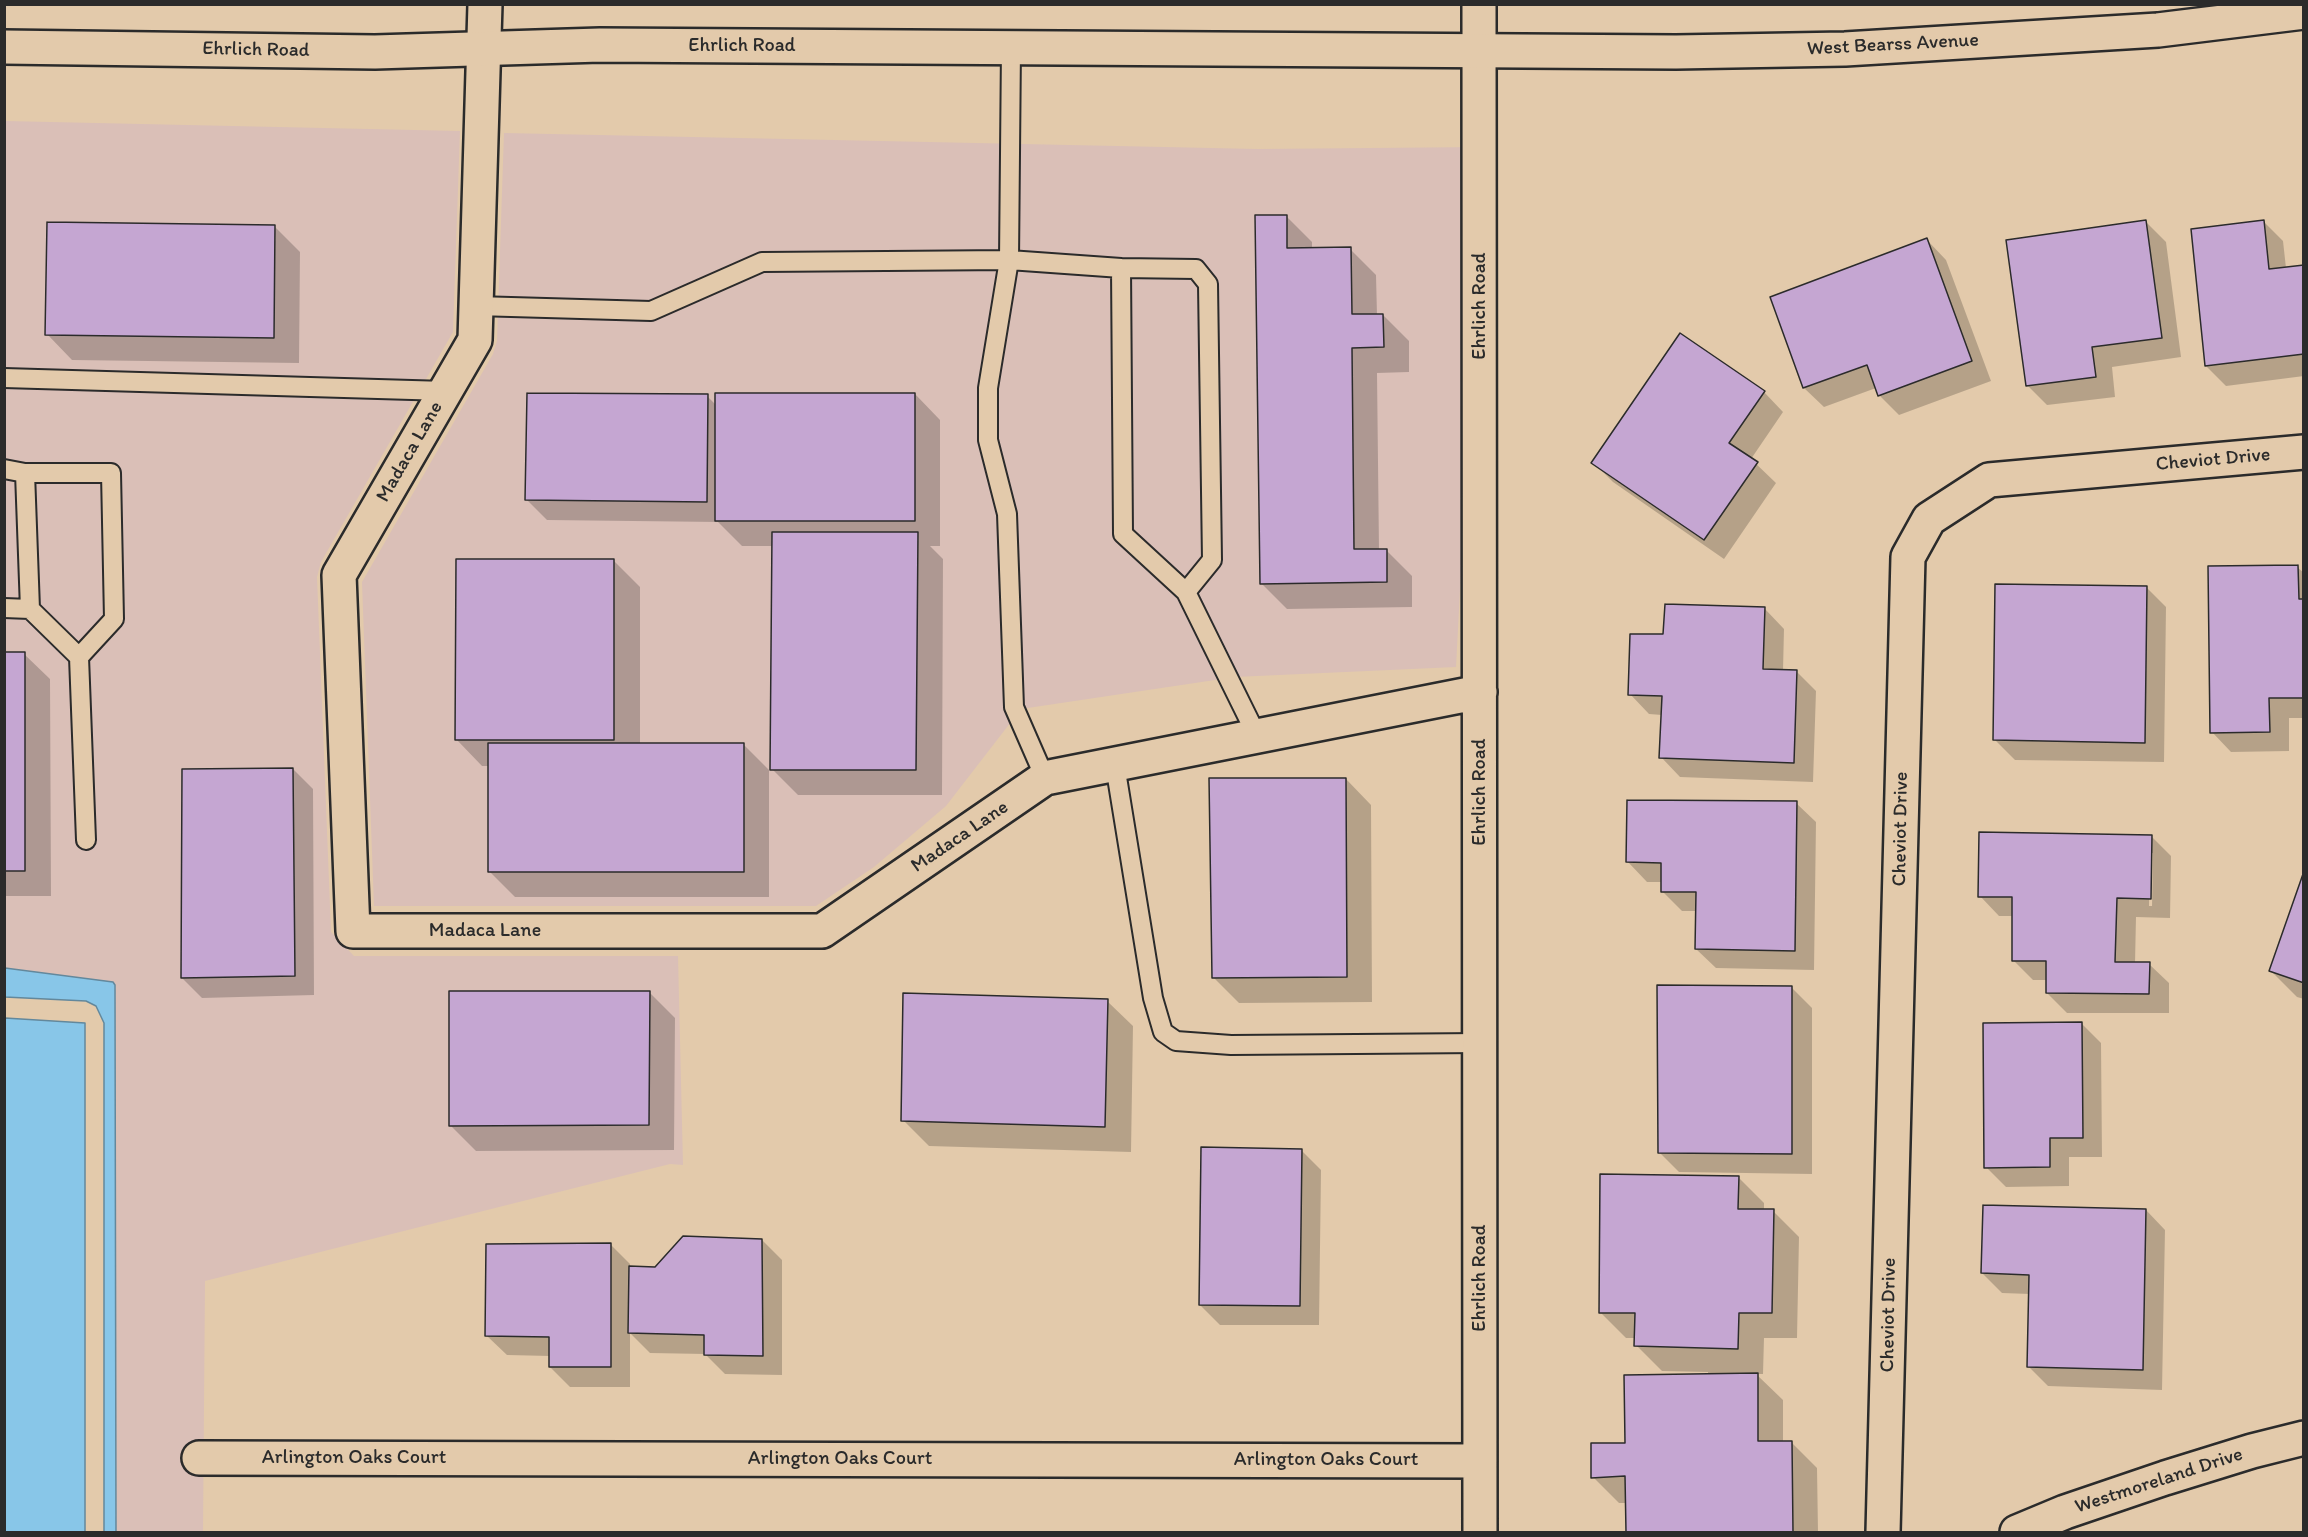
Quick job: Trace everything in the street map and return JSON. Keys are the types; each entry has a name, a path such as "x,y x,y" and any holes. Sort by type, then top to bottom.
{"street":[{"name":"Madaca Lane","path":"484,4 485,49 475,340 339,575 353,931 822,931 1045,778 1479,692"},
{"name":"Ehrlich Road","path":"1479,4 1480,1533"},
{"name":"West Bearss Avenue","path":"1480,52 1845,49 2158,30 2304,12"},
{"name":"Ehrlich Road","path":"4,47 375,52 600,45 1480,52"},
{"name":"Cheviot Drive","path":"1884,1533 1908,557 1929,519 1989,480 2304,452"},
{"name":"Westmoreland Drive","path":"2017,1533 2065,1512 2164,1478 2304,1438"},
{"name":"Arlington Oaks Court","path":"199,1458 1480,1461"}],"lane":[{"path":"1011,47 1009,260 988,388 988,441 1007,514 1014,707 1045,778"},
{"path":"476,306 651,311 762,262 1009,260 1121,268 1196,270 1208,284 1212,560 1186,592"},
{"path":"1121,268 1123,534 1186,592 1257,736"},
{"path":"4,378 446,391"},
{"path":"4,469 25,472 111,472 114,619 79,657"},
{"path":"25,472 30,609"},
{"path":"4,608 30,609 79,657 86,840"},
{"path":"1115,765 1155,1006 1163,1032 1176,1041 1231,1045 1481,1043"}],"shaded area":[{"path":"5,121 460,131 453,332 321,562 317,577 331,932 354,956 678,956 683,1165 670,1164 205,1281 203,1532 116,1532 115,985 112,982 5,968"},
{"path":"504,133 1258,149 1483,147 1456,667 1235,677 1021,709 946,806 874,867 816,906 374,906 362,582 493,354 497,341"}],"water":[{"path":"5,968 113,982 115,985 116,1532 104,1532 104,1023 96,1006 86,1001 5,997"},
{"path":"5,1018 85,1023 85,1532 5,1532"}],"building":[{"path":"1255,215 1287,215 1287,248 1351,247 1352,314 1383,314 1384,347 1352,348 1354,549 1387,549 1387,582 1260,584"},
{"path":"2146,220 2162,338 2092,347 2096,377 2026,386 2006,240"},
{"path":"2264,220 2269,269 2304,265 2304,354 2205,366 2191,229"},
{"path":"47,222 275,225 274,338 45,335"},
{"path":"1927,238 1972,361 1878,396 1867,365 1803,388 1770,297"},
{"path":"1680,333 1765,391 1729,443 1758,462 1704,540 1591,463"},
{"path":"527,393 708,394 707,502 525,500"},
{"path":"715,393 915,393 915,521 715,521"},
{"path":"772,532 918,532 916,770 770,770"},
{"path":"456,559 614,559 614,740 455,740"},
{"path":"2298,565 2299,599 2304,599 2304,698 2269,698 2270,732 2210,733 2208,566"},
{"path":"1995,584 2147,586 2145,743 1993,740"},
{"path":"1665,604 1765,607 1763,669 1797,670 1794,763 1659,758 1662,696 1628,695 1630,634 1663,634"},
{"path":"4,652 25,652 25,871 4,871"},
{"path":"488,743 744,743 744,872 488,872"},
{"path":"293,768 295,976 181,978 182,769"},
{"path":"1209,778 1346,778 1347,977 1212,978"},
{"path":"1627,800 1797,801 1795,951 1695,949 1696,892 1661,892 1661,863 1626,862"},
{"path":"1979,832 2152,835 2151,899 2117,898 2115,962 2150,962 2149,994 2046,993 2046,961 2012,961 2012,897 1978,897"},
{"path":"2304,875 2304,983 2269,971"},
{"path":"1657,985 1792,986 1792,1154 1658,1153"},
{"path":"449,991 650,991 649,1125 449,1126"},
{"path":"903,993 1108,999 1105,1127 901,1121"},
{"path":"2082,1022 2083,1138 2050,1138 2050,1167 1984,1168 1983,1023"},
{"path":"1201,1147 1302,1149 1300,1306 1199,1305"},
{"path":"1600,1174 1739,1176 1738,1209 1774,1209 1772,1313 1739,1313 1738,1349 1634,1346 1635,1313 1599,1313"},
{"path":"1983,1205 2146,1209 2143,1370 2027,1367 2029,1275 1981,1273"},
{"path":"683,1236 762,1239 763,1356 704,1355 704,1335 628,1333 629,1266 655,1267"},
{"path":"611,1243 611,1367 549,1367 549,1337 485,1336 486,1244"},
{"path":"1758,1373 1758,1441 1792,1441 1793,1532 1626,1532 1625,1476 1591,1478 1591,1443 1625,1443 1624,1375"}]}
